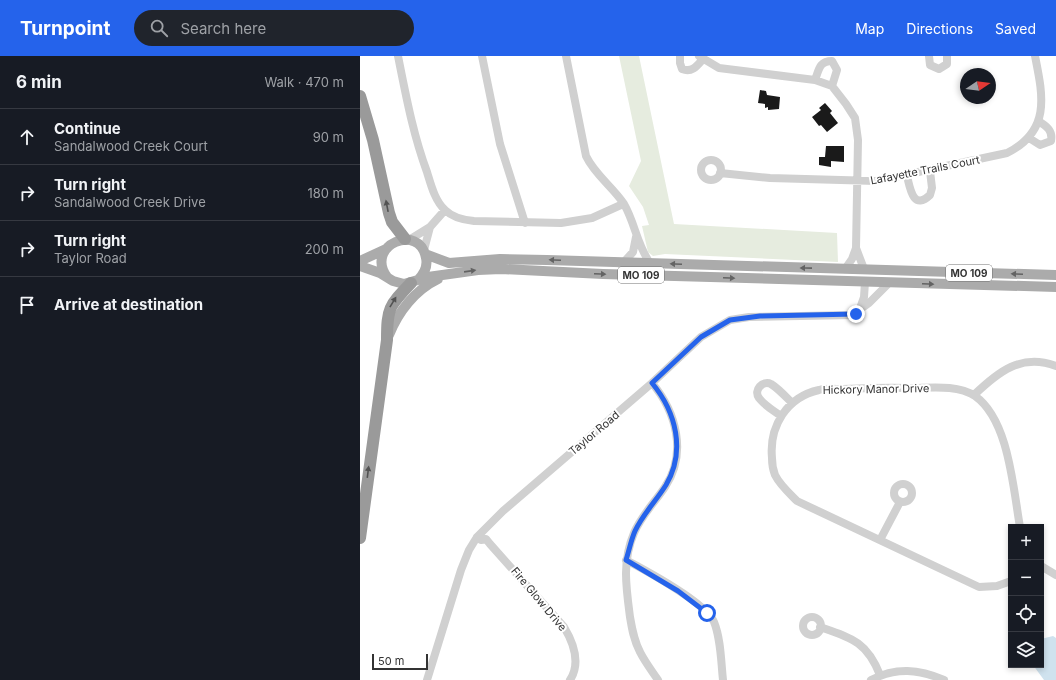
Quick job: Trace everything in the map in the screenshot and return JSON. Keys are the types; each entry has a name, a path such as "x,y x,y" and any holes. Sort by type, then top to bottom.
{"highway":[{"path":"360,96 373,140 390,218 397,230 407,240"},
{"path":"360,538 387,340 387,320 392,304 414,282"}],"main road":[{"path":"360,261 386,249 394,242 407,240"},
{"name":"MO 109","path":"407,240 416,242 424,252 449,264 518,259 1056,275"},
{"path":"386,249 382,263 388,277"},
{"path":"414,282 426,268 424,252"},
{"name":"MO 109","path":"360,266 388,277 397,283 414,282 478,270 501,269 889,283 1056,287"},
{"path":"865,282 882,270"},
{"path":"387,340 398,316 420,289 447,275"}],"street":[{"path":"398,56 416,140 434,194 445,210 465,220 552,224 592,218 623,204"},
{"path":"482,56 500,144 525,223"},
{"path":"566,56 586,156 623,204 634,226 636,237 642,252 650,263"},
{"path":"680,56 682,69 687,71 693,70 701,57 720,68 815,80 832,86 846,104 855,118 858,140 858,181 856,248 852,259 845,269"},
{"path":"929,56 930,65 939,69 947,64 947,56"},
{"name":"Lafayette Trails Court","path":"720,173 770,178 876,181 907,176 1007,153 1017,149 1029,138 1038,121 1042,94 1035,56"},
{"path":"815,80 821,64 825,61 832,61 837,70 832,86"},
{"path":"1029,138 1040,144 1051,141 1052,136 1050,130 1038,121"},
{"path":"907,176 913,196 918,200 922,200 930,195 932,191 930,171"},
{"path":"407,240 430,227 445,210"},
{"path":"424,252 430,227"},
{"path":"624,262 632,252 636,237"},
{"path":"856,248 864,270"},
{"path":"859,312 864,297 865,282"},
{"path":"859,312 889,283"},
{"name":"Taylor Road","path":"428,680 461,570 479,538 503,511 652,383 701,337 730,320 760,316 852,315 859,312"},
{"path":"974,395 995,375 1015,365 1037,361 1056,366"},
{"path":"652,383 669,408 674,421 677,439 676,459 668,482 635,532 626,560 625,586 635,641 640,652 658,680"},
{"path":"781,416 759,398 757,392 759,386 764,383 771,384 792,403"},
{"name":"Hickory Manor Drive","path":"1008,582 997,586 979,587 797,501 780,484 772,465 771,442 777,423 792,403 819,390 883,387 954,388 974,395 995,418 1000,429 1005,447 1019,524"},
{"path":"880,540 900,502"},
{"name":"Fire Glow Drive","path":"479,538 486,540 564,627 573,642 576,660 570,680"},
{"path":"626,560 678,591 707,613 713,620 717,632 723,680"},
{"path":"1044,568 1056,575"},
{"path":"820,627 855,639 870,654 880,675"},
{"path":"871,680 880,675 908,670 920,671 944,680"}],"shaded area":[{"path":"619,56 639,56 674,224 837,233 838,262 665,254 653,256 648,252 642,226 649,225 643,207 629,186 641,161"}],"water":[{"path":"1053,636 1056,638 1056,680 1044,680 1035,668 1044,668 1044,638"}],"building":[{"path":"760,90 766,91 767,95 780,97 779,109 768,110 768,107 765,108 765,104 758,103"},
{"path":"825,103 832,111 830,113 838,123 827,132 821,125 819,126 812,117 821,110 819,108"},
{"path":"826,146 844,146 844,162 831,161 831,167 819,165 819,157 825,157"}],"route":[{"path":"707,613 678,591 626,560 635,532 643,517 670,478 676,459 677,439 674,421 669,408 652,383 701,337 730,320 749,316 856,314"}]}
